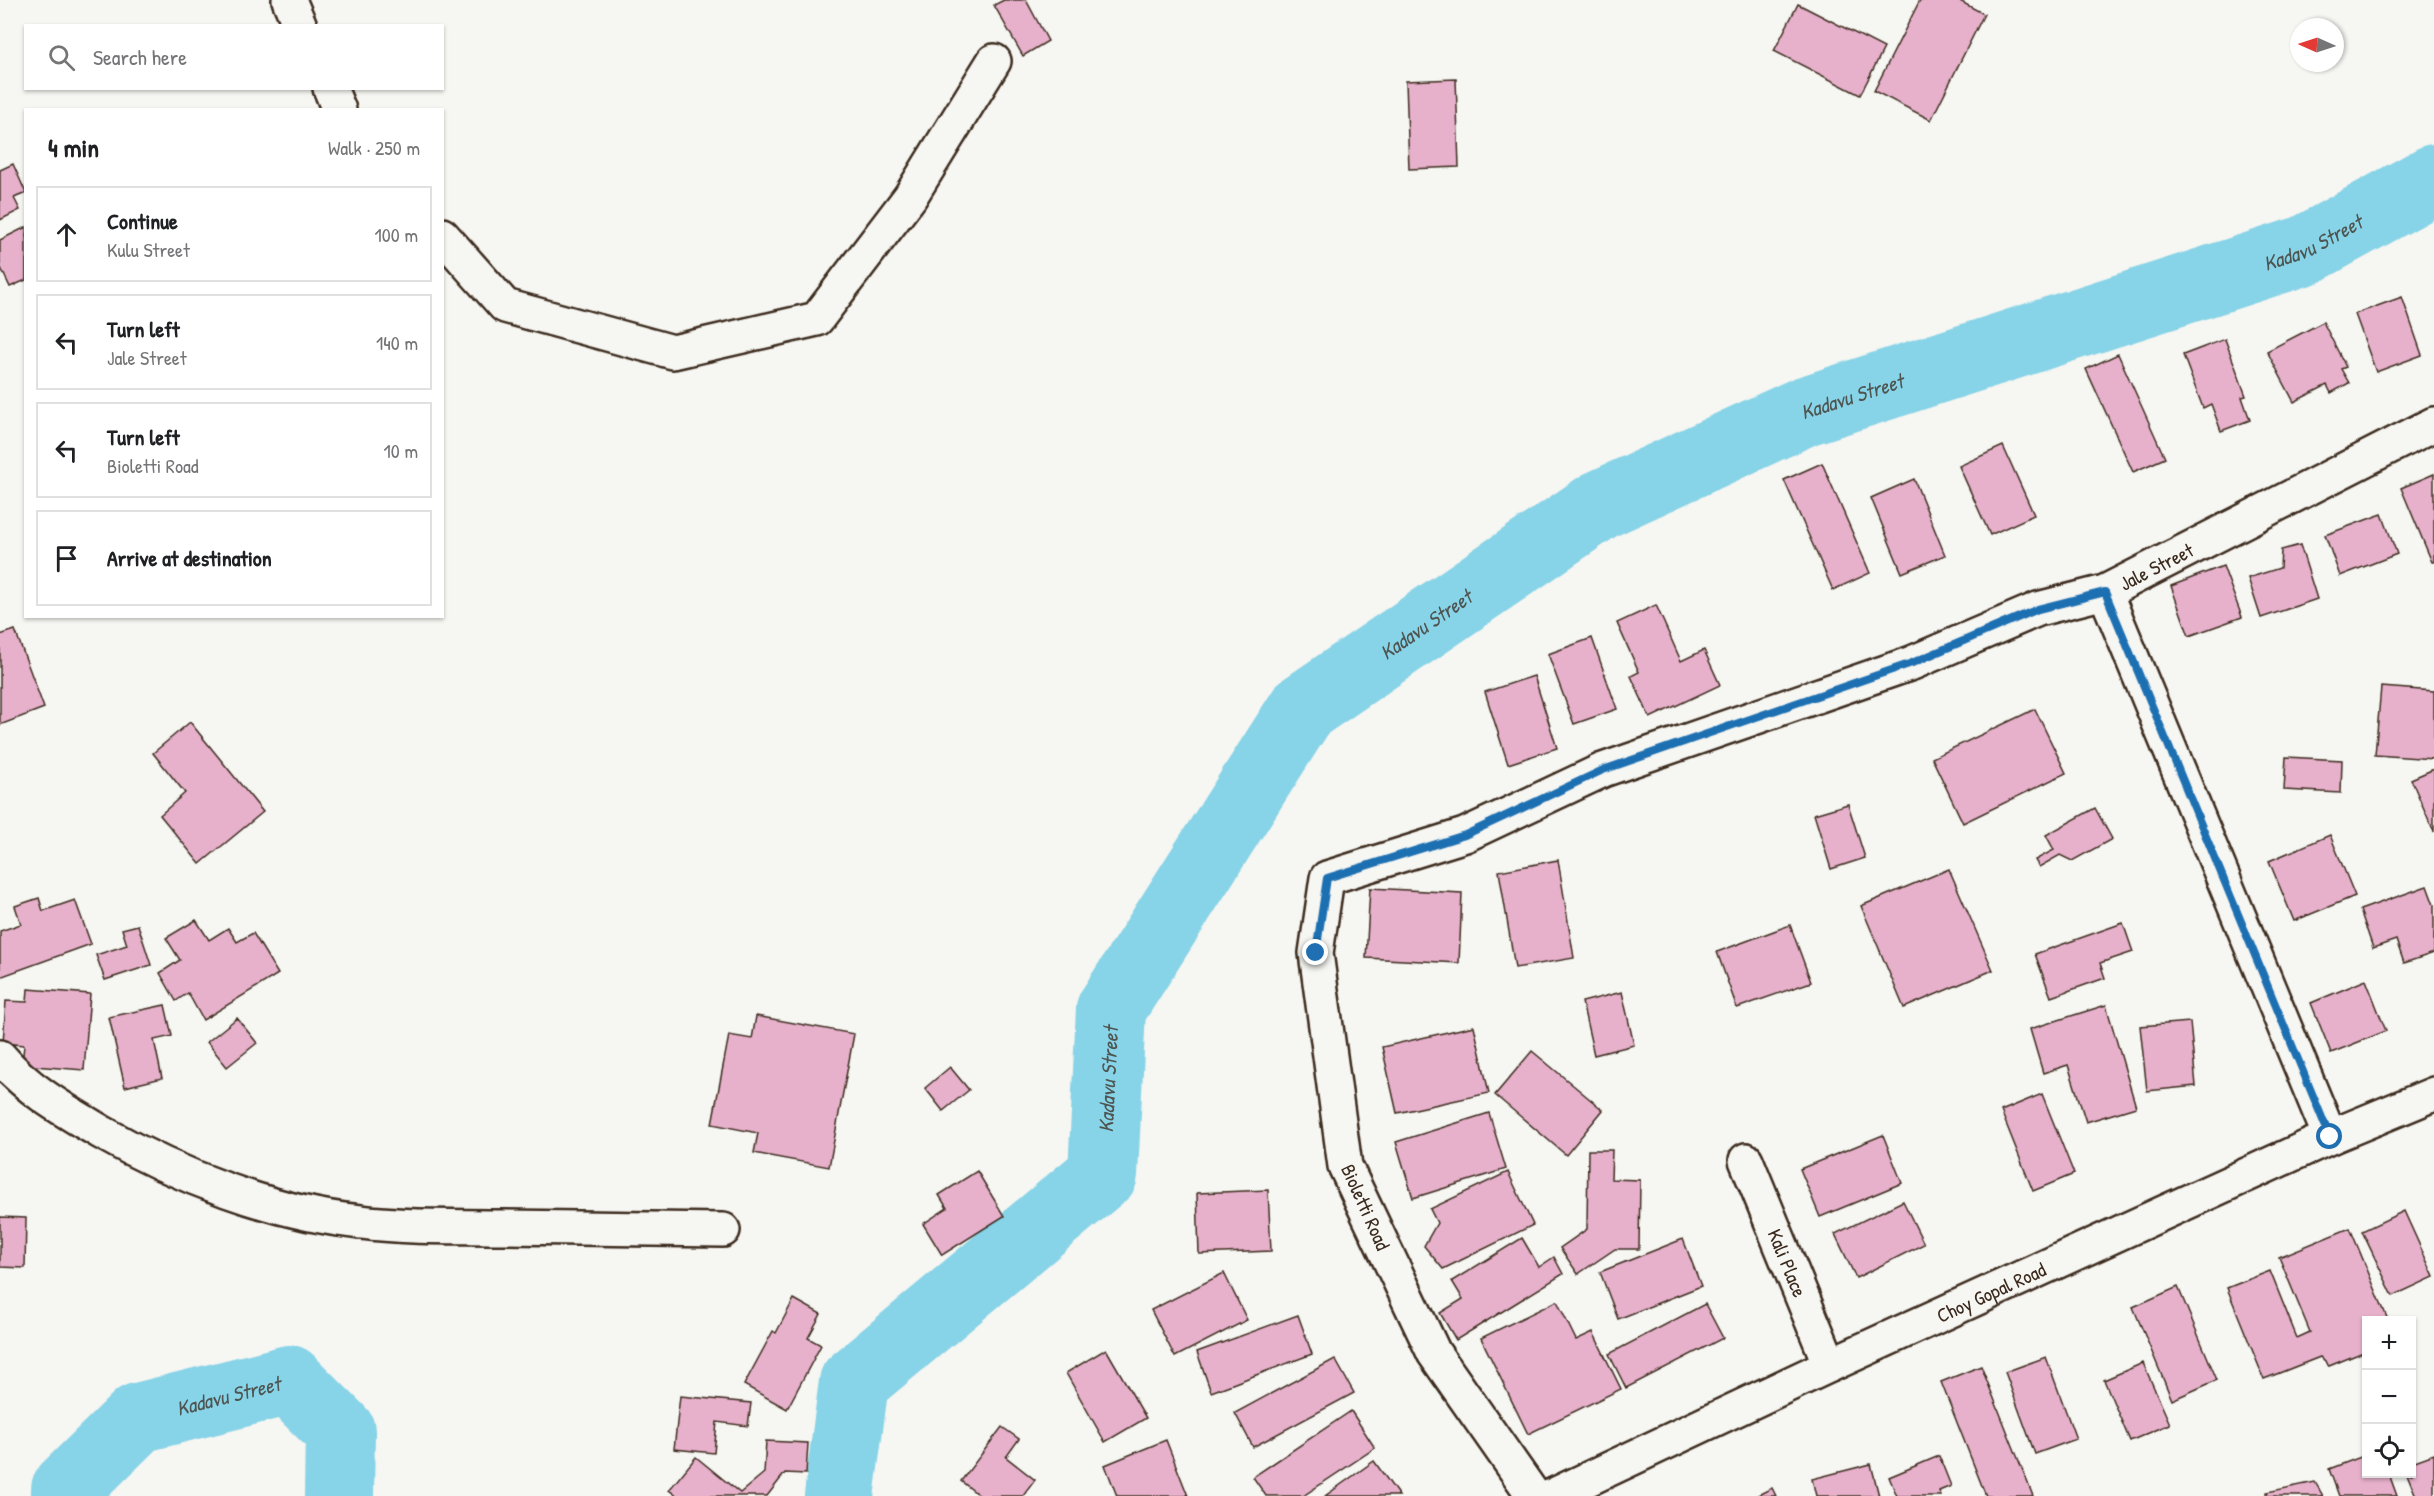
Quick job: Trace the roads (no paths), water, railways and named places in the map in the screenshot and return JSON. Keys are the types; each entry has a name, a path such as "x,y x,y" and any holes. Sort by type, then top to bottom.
{"street":[{"path":"289,0 299,24"},
{"path":"444,236 505,306 673,352 817,319 910,197 994,61"},
{"path":"331,90 338,108"},
{"name":"Jale Street","path":"1327,878 1465,835 1603,770 1912,663 2038,609 2105,592 2434,424"},
{"path":"2105,592 2330,1137"},
{"name":"Bioletti Road","path":"1327,878 1316,953 1345,1166 1434,1353 1534,1496"},
{"path":"0,1057 24,1081 49,1101 123,1144 173,1168 224,1188 303,1211 360,1222 464,1227 723,1230"},
{"name":"Choy Gopal Road","path":"1552,1496 1830,1365 2330,1137 2434,1094"},
{"name":"Kali Place","path":"1746,1160 1830,1365"}],"waterway":[{"name":"Kadavu Street","path":"839,1496 854,1382 1103,1174 1111,1009 1303,708 1600,505 1805,411 2306,250 2434,179"},
{"name":"Kadavu Street","path":"66,1496 66,1489 138,1418 289,1380 340,1431 339,1496"}]}
